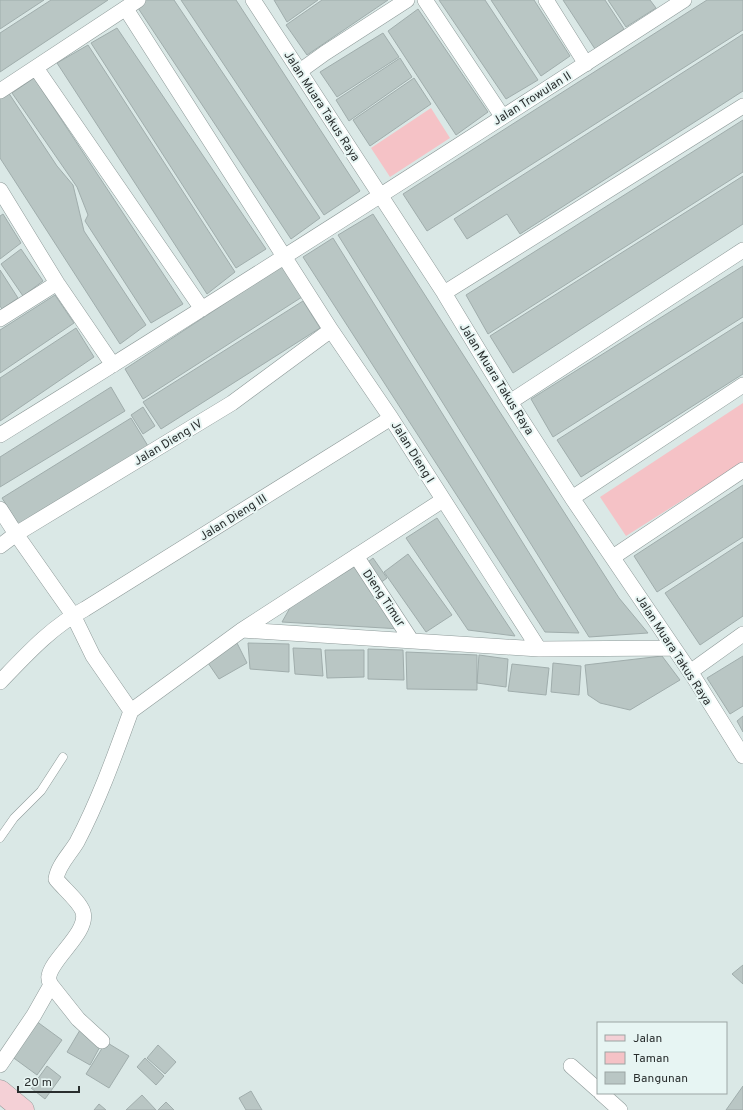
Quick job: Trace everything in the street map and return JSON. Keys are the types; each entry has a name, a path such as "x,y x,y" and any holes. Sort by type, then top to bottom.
{"main road":[{"path":"0,1091 23,1110"}],"street":[{"name":"Jalan Muara Takus Raya","path":"253,0 444,293 510,402 572,498 690,672 743,756"},
{"path":"300,70 407,0"},
{"path":"425,0 502,116"},
{"path":"546,0 586,64"},
{"name":"Jalan Trowulan II","path":"0,435 285,258 502,116 586,64 674,3"},
{"path":"0,91 132,4"},
{"name":"Jalan Dieng I","path":"132,4 285,258 540,648"},
{"path":"36,68 202,309"},
{"path":"444,293 743,106"},
{"path":"2,199 113,365"},
{"path":"510,402 743,250"},
{"path":"0,320 57,283"},
{"name":"Jalan Dieng IV","path":"0,546 16,534 232,403 332,330"},
{"path":"572,498 743,385"},
{"name":"Jalan Dieng III","path":"0,682 29,652 73,614 391,418"},
{"path":"613,557 743,470"},
{"path":"102,1041 78,1019 51,985 49,976 52,969 76,935 83,922 84,913 80,906 56,879 57,874 76,842 102,787 131,711 242,630 443,500"},
{"path":"0,509 73,614 93,656 131,711"},
{"name":"Dieng Timur","path":"356,556 411,640"},
{"path":"242,630 540,648 674,648"},
{"path":"690,672 743,634"},
{"path":"0,1065 34,1015 51,985"},
{"path":"571,1066 597,1089"},
{"path":"602,1094 620,1110"}],"lane":[{"path":"0,838 14,818 41,791 63,756"}],"green space":[{"path":"431,108 450,138 390,177 371,148"},
{"path":"743,403 743,462 626,536 600,497"}],"building":[{"path":"0,0 44,0 0,29"},
{"path":"51,0 108,0 0,72 0,33"},
{"path":"145,0 174,0 320,218 291,239 136,5"},
{"path":"181,0 236,0 360,191 324,215"},
{"path":"274,0 318,0 287,22"},
{"path":"322,0 388,0 307,55 286,25"},
{"path":"439,0 485,0 538,80 506,99"},
{"path":"491,0 534,0 570,56 541,76"},
{"path":"563,0 605,0 624,29 595,49"},
{"path":"608,0 650,0 656,8 626,27"},
{"path":"707,0 743,0 743,30 427,231 403,194"},
{"path":"418,9 488,112 456,135 388,31"},
{"path":"117,28 266,249 236,268 91,43"},
{"path":"383,33 399,57 337,97 320,72"},
{"path":"743,34 743,91 520,234 507,214 467,239 454,219"},
{"path":"88,45 235,272 207,294 57,63"},
{"path":"400,58 412,77 349,121 336,100"},
{"path":"34,78 183,304 151,323 85,221 88,215 77,187 12,93"},
{"path":"414,78 431,104 370,146 353,120"},
{"path":"8,92 57,166 73,185 84,231 146,325 120,344 0,158 0,98"},
{"path":"743,120 743,172 488,334 466,295"},
{"path":"743,176 743,224 513,373 490,336"},
{"path":"3,214 21,243 0,259 0,216"},
{"path":"373,214 619,598 648,633 589,637 338,235"},
{"path":"333,238 579,633 545,632 303,257"},
{"path":"21,249 43,281 23,296 1,264"},
{"path":"282,266 302,297 143,399 125,369"},
{"path":"743,266 743,317 553,437 531,399"},
{"path":"0,270 18,298 2,309 0,306"},
{"path":"55,295 74,323 0,373 0,330"},
{"path":"303,301 320,328 161,429 143,402"},
{"path":"743,322 743,374 581,477 557,440"},
{"path":"76,328 94,357 0,421 0,378"},
{"path":"111,387 125,411 0,487 0,457"},
{"path":"143,407 155,426 143,434 131,415"},
{"path":"131,418 148,446 22,530 2,498"},
{"path":"743,485 743,537 657,592 634,556"},
{"path":"437,518 515,636 468,630 406,538"},
{"path":"743,542 743,616 700,645 665,593"},
{"path":"408,554 452,615 426,632 384,572"},
{"path":"373,558 387,578 376,586 363,566"},
{"path":"359,564 401,629 282,622 291,606"},
{"path":"237,643 247,663 219,679 206,660"},
{"path":"248,643 289,644 289,672 250,669"},
{"path":"293,648 321,649 323,676 295,674"},
{"path":"368,649 403,650 404,680 368,679"},
{"path":"325,650 364,650 364,677 327,678"},
{"path":"406,652 477,655 477,690 407,689"},
{"path":"479,655 508,659 506,687 477,683"},
{"path":"662,656 680,680 630,710 600,703 588,695 585,665"},
{"path":"743,656 743,706 730,714 707,678"},
{"path":"553,663 581,666 579,695 551,692"},
{"path":"512,664 549,668 546,695 508,691"},
{"path":"743,716 743,732 737,721"},
{"path":"743,965 743,984 732,974"},
{"path":"36,1021 62,1040 37,1075 11,1056"},
{"path":"80,1030 102,1043 90,1065 67,1052"},
{"path":"106,1042 129,1056 109,1088 86,1074"},
{"path":"158,1045 176,1062 165,1074 147,1058"},
{"path":"145,1058 164,1076 156,1085 137,1067"},
{"path":"47,1066 61,1077 45,1099 31,1088"},
{"path":"743,1086 743,1110 726,1110"},
{"path":"251,1091 262,1110 246,1110 239,1098"},
{"path":"142,1095 156,1110 126,1110"},
{"path":"166,1102 174,1110 158,1110"},
{"path":"99,1104 106,1110 94,1110"}]}
